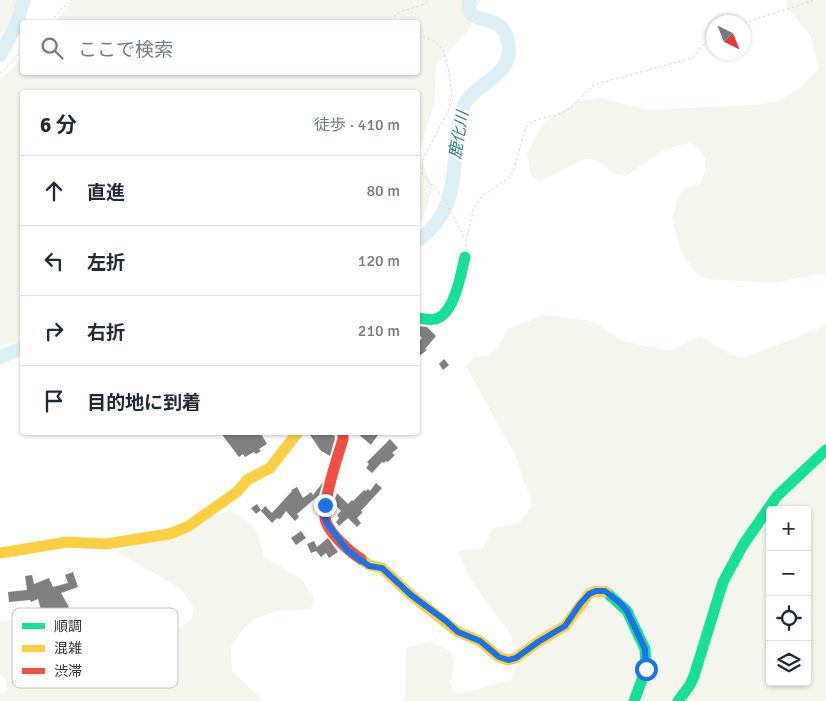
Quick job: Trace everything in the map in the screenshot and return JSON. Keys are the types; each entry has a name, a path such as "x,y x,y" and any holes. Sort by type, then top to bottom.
{"street":[{"path":"420,318 429,320 439,318 450,307 466,257"},
{"path":"0,553 67,542 106,544 169,534 187,527 237,492 247,480 270,468 295,435"},
{"path":"343,435 325,505 325,516 326,522 347,550 369,566 382,568 411,595 458,632 480,641 499,657 508,660 516,658 565,626 589,594 596,591 605,591 627,611 645,649 646,669 634,701"},
{"path":"678,701 694,676 723,582 743,545 777,496 826,450"}],"path":[{"path":"53,20 62,8 72,0"},
{"path":"395,20 397,13 425,4 428,0"},
{"path":"751,21 815,0"},
{"path":"420,36 432,40 443,49 448,67 452,96 448,111 423,159 422,174 443,198 466,240 474,208 480,197 510,177 526,127 532,121 562,113 571,108 593,85 692,58 706,42"},
{"path":"0,74 20,53"}],"shaded area":[{"path":"0,0 17,0 8,27 0,36"},
{"path":"73,0 480,0 470,28 436,65 435,101 420,150 420,90 20,90 20,341 0,345 0,80 20,61 20,75 420,75 420,20 57,20"},
{"path":"786,0 826,0 826,275 817,274 774,283 705,279 695,272 681,252 672,219 678,197 685,189 701,183 705,170 704,156 690,143 666,149 626,176 615,174 596,160 585,159 541,181 531,176 527,153 545,122 576,101 601,98 648,110 764,104 779,101 802,86 819,68 810,35 788,9"},
{"path":"420,156 433,189 420,223"},
{"path":"544,315 592,321 622,341 670,351 701,336 731,355 743,358 826,326 826,701 402,701 405,696 406,648 430,642 451,651 454,662 450,684 458,694 511,680 519,658 511,635 472,582 458,551 482,548 494,528 519,523 533,505 514,453 466,366 474,357 487,356 497,349 508,329"},
{"path":"232,511 251,524 257,533 263,556 301,579 314,598 311,609 276,611 254,619 244,628 231,647 232,671 263,701 0,701 0,694 7,691 6,679 0,674 0,621 12,620 12,688 178,688 178,629 192,619 193,607 180,588 117,552 221,513"}],"building":[{"path":"420,326 427,327 436,336 425,349 427,350 420,355 420,340 422,338 420,336"},
{"path":"444,359 449,365 443,370 439,364"},
{"path":"222,435 262,435 267,444 259,449 261,451 256,454 254,452 245,457 243,454 239,457"},
{"path":"310,435 334,435 335,438 330,456 321,451"},
{"path":"359,435 378,435 371,445"},
{"path":"390,439 398,448 392,453 395,455 388,462 382,462 372,473 366,468 369,464 367,462"},
{"path":"323,482 319,495 297,514 299,517 295,521 286,511 281,518 277,518 272,523 261,511 265,506 272,513 291,490 297,487 303,498 311,492 313,495"},
{"path":"376,483 382,488 361,511 363,512 357,518 361,523 357,527 348,518 339,526 336,522 339,518 337,515 341,511 334,503 337,493 348,504 364,490 368,489 370,491"},
{"path":"257,504 261,510 256,514 251,508"},
{"path":"301,531 306,538 296,545 291,538"},
{"path":"328,538 338,552 329,558 326,553 321,557 316,551 311,553 307,544 314,541 317,547"},
{"path":"73,572 78,587 61,593 69,607 67,608 40,608 38,599 31,602 30,600 9,602 8,592 27,590 25,576 32,575 34,584 49,578 53,587 68,583 65,575"}],"waterway":[{"path":"0,55 15,27 24,0"},
{"name":"鹿化川","path":"420,238 430,230 446,207 453,181 457,137 463,107 474,93 497,74 508,59 509,49 506,35 501,27 494,22 473,15 469,10 469,0"},
{"name":"鹿化川","path":"0,357 20,349"}],"traffic: fast":[{"path":"420,318 436,319 449,308 456,291 465,257"},
{"path":"678,701 694,676 723,582 743,545 777,496 826,450"},
{"path":"606,592 627,611 645,649 646,669 634,701"}],"traffic: slow":[{"path":"0,553 67,542 106,544 169,534 187,527 237,492 247,480 270,468 296,435"},
{"path":"361,559 369,565 382,568 411,595 458,632 480,641 499,657 508,660 516,658 565,626 589,594 596,591 606,592"}],"traffic: jam":[{"path":"343,435 327,494 325,505 326,522 336,538 361,559"}],"route":[{"path":"325,505 326,522 347,550 369,566 382,568 411,595 458,632 480,641 499,657 508,660 516,658 551,633 565,626 589,594 596,591 605,591 627,611 645,649 646,669"}]}
